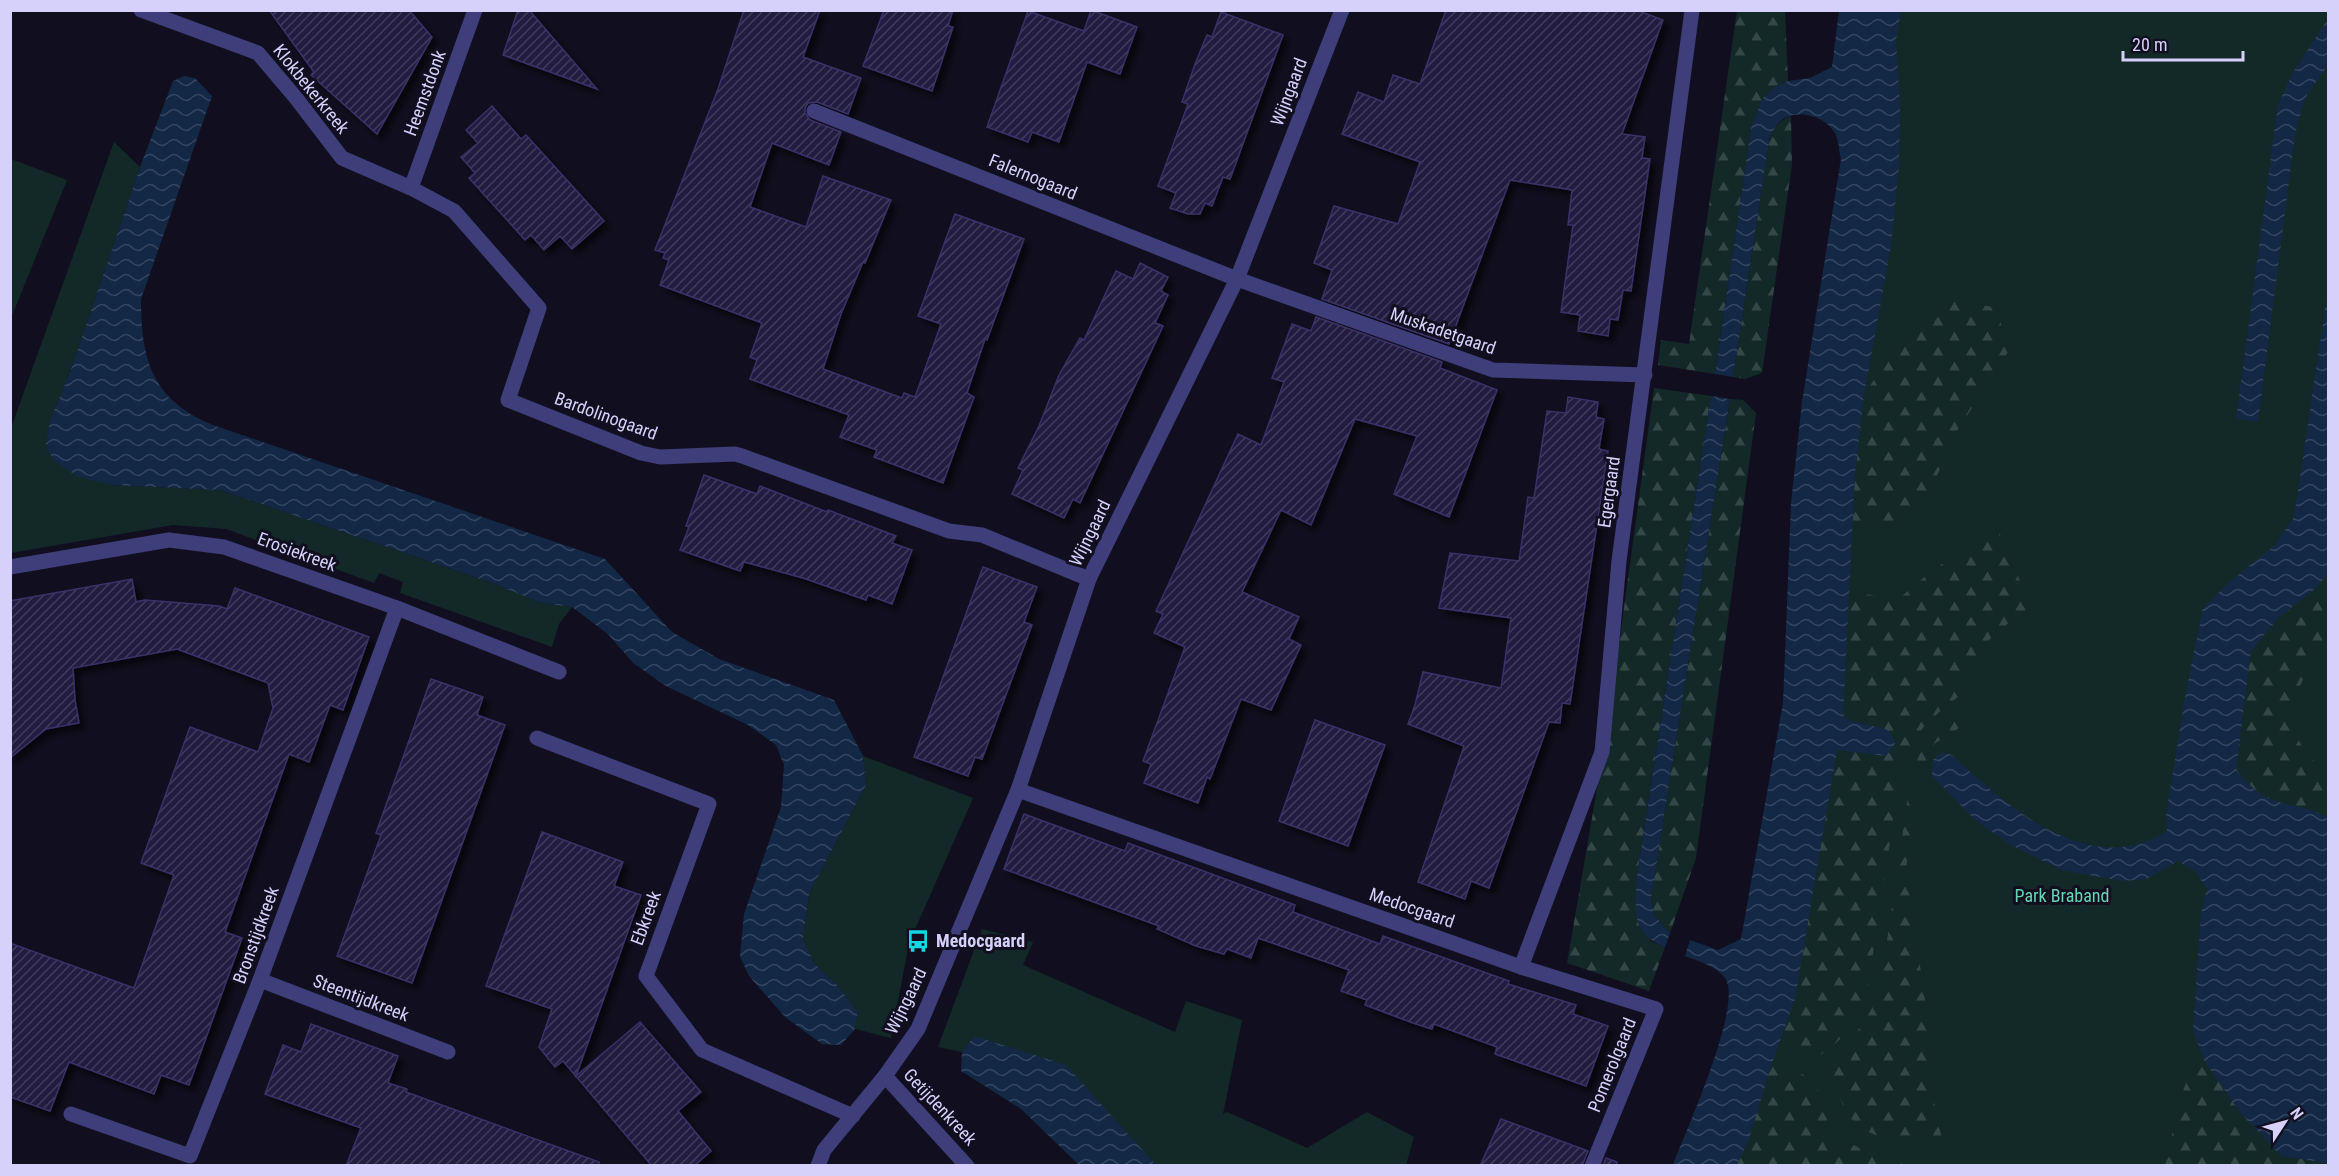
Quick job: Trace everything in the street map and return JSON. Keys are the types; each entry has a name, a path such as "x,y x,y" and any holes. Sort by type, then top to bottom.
{"street":[{"name":"Klokbekerkreek","path":"141,10 258,53 342,158 411,188"},
{"name":"Heemstdonk","path":"411,188 475,10"},
{"name":"Wijngaard","path":"885,1076 918,1029 1018,790 1089,579 1237,279 1342,10"},
{"name":"Egergaard","path":"1521,967 1602,752 1619,561 1692,10"},
{"name":"Falernogaard","path":"814,111 1237,279"},
{"name":"Bardolinogaard","path":"411,188 454,211 539,308 508,400 642,453 660,457 735,454 742,456 949,531 982,535 1089,579"},
{"name":"Muskadetgaard","path":"1237,279 1493,370 1645,375"},
{"name":"Erosiekreek","path":"10,567 169,540 224,547 397,608 558,672"},
{"name":"Bronstijdkreek","path":"71,1114 190,1156 260,980 397,608"},
{"name":"Ebkreek","path":"537,738 709,804 645,976 702,1050 853,1116"},
{"name":"Medocgaard","path":"1018,790 1521,967"},
{"name":"Pomerolgaard","path":"1521,967 1656,1009 1592,1166"},
{"name":"Steentijdkreek","path":"260,980 448,1052"},
{"path":"819,1166 824,1150 885,1076"},
{"name":"Getijdenkreek","path":"885,1076 967,1166"}],"green space":[{"name":"Park Braband","path":"1896,10 2328,11 2328,1165 1716,1166"},
{"path":"1737,11 1785,11 1788,81 1775,86 1751,128 1715,374 1658,365 1661,340 1689,344"},
{"path":"1791,116 1792,164 1762,373 1745,379 1733,377 1770,136 1778,124"},
{"path":"114,142 140,167 70,372 50,420 112,485 220,490 495,584 541,603 572,607 559,624 552,647 400,593 403,582 379,573 374,583 226,529 173,525 11,553 11,428"},
{"path":"11,159 67,180 11,318"},
{"path":"1948,298 1997,308 2008,352 1957,431 1931,489 1901,525 1852,527 1855,474 1864,395 1901,338"},
{"path":"1654,388 1711,396 1636,882 1650,941 1665,947 1649,991 1567,963 1608,725"},
{"path":"1730,399 1743,400 1756,413 1696,858 1670,933 1654,915 1651,899"},
{"path":"1996,525 2031,606 1986,643 1970,665 1963,693 1925,726 1912,744 1901,770 1866,991 1845,1033 1828,1050 1818,1056 1781,1042 1795,999 1837,749 1886,756 1889,730 1852,721 1843,716 1850,590 1896,601 1928,574"},
{"path":"2328,574 2328,639 2312,656 2296,697 2296,734 2305,753 2328,772 2328,819 2308,809 2281,803 2262,795 2235,771 2251,651 2277,619 2316,588"},
{"path":"1963,706 1962,726 1934,744 1915,789 1906,871 1927,1013 1927,1069 1943,1144 1878,1136 1859,1128 1846,1112 1833,1081 1832,1069 1836,1057 1863,1024 1872,1008 1881,982 1910,782 1914,768 1929,738"},
{"path":"863,756 973,798 909,943 891,1038 855,1029 858,1012 837,985 814,963 803,939 809,894 866,785"},
{"path":"982,929 1033,942 1023,965 1175,1032 1186,1001 1242,1020 1223,1114 1227,1112 1307,1148 1367,1112 1414,1137 1406,1165 1156,1165 1120,1127 974,1036 962,1052 938,1047"},
{"path":"2199,1047 2205,1062 2281,1156 2328,1163 2328,1166 2165,1166 2179,1102"},
{"path":"1772,1063 1802,1074 1815,1085 1824,1105 1828,1133 1866,1151 1902,1157 1898,1159 1903,1165 1737,1166 1749,1139"}],"water":[{"path":"1839,11 1901,11 1896,40 1900,109 1899,166 1891,246 1864,395 1855,474 1843,716 1852,721 1889,730 1895,744 1886,756 1837,750 1795,999 1772,1063 1749,1139 1737,1165 1673,1165 1711,1069 1727,1014 1729,992 1725,978 1717,970 1685,956 1690,940 1718,950 1741,939 1783,703 1791,503 1802,402 1841,159 1836,135 1827,124 1814,117 1799,114 1785,118 1770,136 1733,377 1715,374 1751,128 1762,99 1775,86 1788,81 1810,78 1832,67"},
{"path":"2328,19 2328,65 2307,95 2295,135 2258,422 2236,419 2278,105 2292,74"},
{"path":"184,76 195,78 212,96 141,299 144,341 148,359 154,376 163,390 192,415 213,425 605,559 672,632 719,659 834,700 863,756 866,785 809,894 803,939 814,963 837,985 858,1012 855,1029 841,1045 822,1044 785,1017 749,976 740,957 744,914 781,807 784,765 776,745 748,725 666,686 633,663 608,634 572,607 541,603 495,584 220,490 112,485 78,477 53,460 46,445 50,420 70,372 140,167 173,81"},
{"path":"2328,289 2328,574 2316,588 2277,619 2251,651 2236,770 2262,795 2281,803 2308,809 2328,819 2328,1163 2281,1156 2239,1111 2205,1062 2193,1031 2201,913 2207,889 2195,871 2178,861 2147,879 2122,881 2061,870 2011,845 1976,821 1932,776 1933,760 1942,752 1952,755 2023,815 2050,831 2079,842 2108,847 2137,844 2167,831 2166,815 2186,692 2203,608 2229,582 2274,546 2294,517"},
{"path":"1711,396 1730,399 1651,899 1654,915 1670,933 1665,947 1646,936 1641,929 1636,913 1636,882"},
{"path":"974,1036 1066,1065 1156,1165 1079,1165 1021,1109 961,1071 962,1052"}],"building":[{"path":"269,10 409,10 432,37 377,134 311,75 314,72"},
{"path":"518,10 529,10 597,89 503,55"},
{"path":"744,10 820,10 803,57 861,78 848,114 817,102 808,103 805,108 805,113 810,120 841,132 829,165 772,143 750,207 806,227 823,176 891,200 841,314 823,369 902,398 904,393 915,397 941,324 918,316 955,214 1024,239 987,340 985,339 967,393 974,397 943,483 874,457 877,450 840,437 849,415 750,379 757,360 750,357 762,323 660,285 669,260 663,258 665,253 655,250 718,89"},
{"path":"884,10 953,10 948,26 953,27 932,91 863,66"},
{"path":"1091,10 1137,27 1120,74 1087,62 1059,142 1032,132 1028,142 987,127 1028,11 1084,31"},
{"path":"1446,10 1636,10 1663,20 1622,134 1645,137 1642,158 1650,159 1631,291 1623,290 1618,320 1610,319 1608,336 1578,331 1580,315 1561,312 1573,225 1568,225 1572,190 1510,180 1449,344 1322,299 1332,270 1314,263 1334,206 1398,224 1420,162 1342,134 1358,92 1384,102 1393,75 1420,84"},
{"path":"1221,12 1283,35 1230,179 1223,177 1212,206 1205,203 1200,214 1188,214 1170,208 1176,193 1158,186 1188,104 1182,102 1195,64 1207,35 1212,37"},
{"path":"492,106 521,139 526,135 604,221 572,249 560,236 544,250 531,235 525,240 469,178 475,173 461,157 478,143 466,130"},
{"path":"1140,263 1168,277 1161,291 1168,295 1155,323 1163,326 1080,503 1073,499 1064,518 1012,494 1023,470 1018,468 1039,426 1059,375 1080,338 1084,340 1116,271 1133,279"},
{"path":"1316,317 1442,362 1440,368 1497,390 1449,517 1394,494 1417,436 1355,419 1311,525 1281,510 1242,592 1299,617 1289,639 1301,645 1271,710 1241,699 1210,779 1207,777 1198,803 1144,783 1151,764 1143,761 1185,647 1154,633 1163,614 1156,611 1238,434 1261,445 1284,382 1272,378 1292,324 1311,331"},
{"path":"1568,397 1598,402 1596,417 1604,419 1599,449 1608,451 1570,704 1562,703 1560,723 1549,722 1489,888 1471,881 1465,899 1418,882 1464,746 1408,724 1423,672 1501,688 1511,618 1439,608 1450,553 1519,561 1528,497 1534,498 1547,411 1566,413"},
{"path":"704,475 757,494 760,486 896,536 892,543 912,550 892,604 868,595 866,600 803,578 744,562 740,571 680,550"},
{"path":"983,567 1037,587 1024,622 1032,625 982,759 975,757 968,776 914,757"},
{"path":"132,579 136,602 145,600 219,606 227,609 235,588 369,637 343,710 330,705 309,762 289,754 225,932 242,938 189,1085 161,1075 154,1094 69,1062 50,1111 10,1097 10,943 134,988 174,875 141,863 190,727 258,752 273,708 268,683 177,649 73,668 79,723 46,729 10,758 10,601"},
{"path":"431,679 483,697 477,715 505,725 412,983 337,956 381,835 376,833"},
{"path":"1315,720 1385,745 1348,846 1279,821"},
{"path":"1024,814 1125,851 1128,843 1295,905 1293,912 1380,944 1383,936 1509,981 1508,984 1576,1005 1573,1014 1608,1026 1586,1086 1495,1054 1497,1047 1434,1024 1432,1029 1365,1005 1367,1000 1341,991 1349,970 1258,938 1251,958 1227,949 1224,954 1196,946 1157,929 1159,926 1004,869"},
{"path":"542,832 623,862 614,886 641,895 576,1076 640,1022 701,1092 678,1111 711,1151 694,1166 652,1166 563,1061 555,1067 539,1047 552,1009 486,986"},
{"path":"311,1024 398,1056 388,1083 407,1089 406,1092 599,1162 599,1166 346,1166 361,1128 265,1094 283,1045 301,1052"},
{"path":"1501,1119 1588,1151 1582,1166 1480,1166"},
{"path":"1606,1158 1617,1162 1616,1166 1603,1166"}],"place":[{"name":"Medocgaard","path":"918,941"}]}
